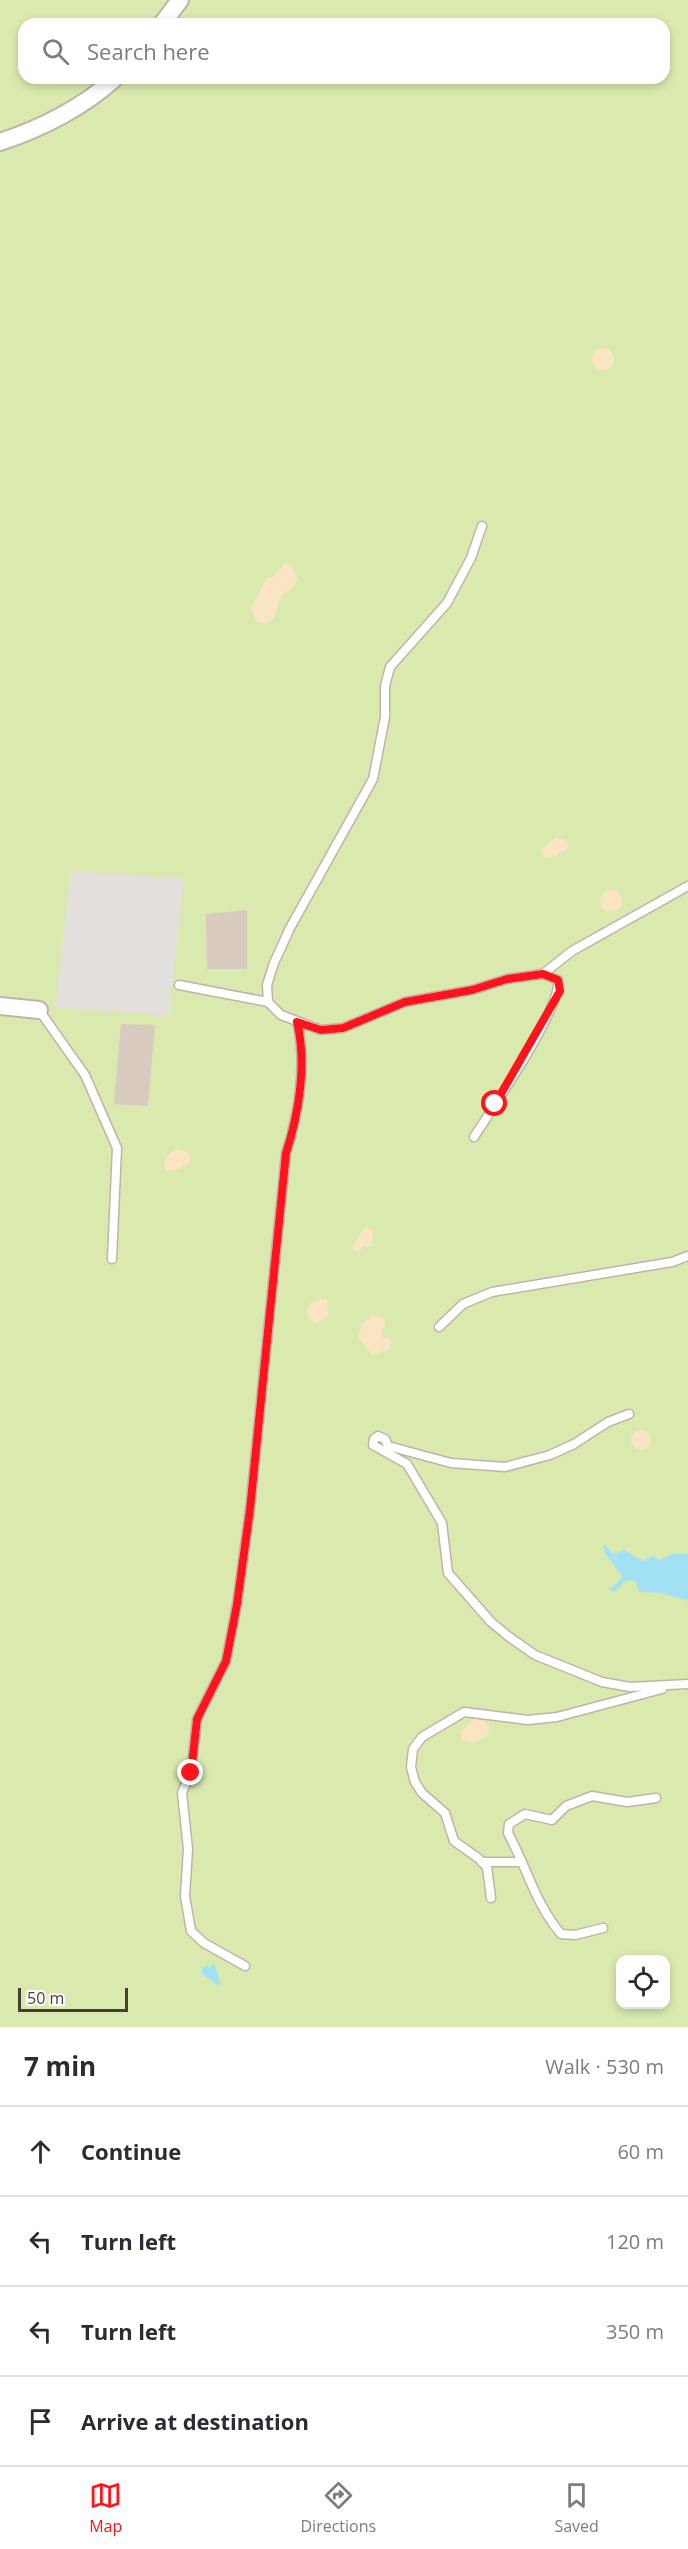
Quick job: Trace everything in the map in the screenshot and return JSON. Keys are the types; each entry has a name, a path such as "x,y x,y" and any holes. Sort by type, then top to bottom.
{"street":[{"path":"166,18 180,0"},
{"path":"0,142 30,130 81,104 107,84"},
{"path":"0,1006 39,1010"}],"lane":[{"path":"268,1002 267,986 290,928 373,779 385,717 385,686 390,666 447,603 471,558 482,526"},
{"path":"543,974 572,951 688,886"},
{"path":"179,985 268,1002 281,1016 321,1030 343,1028 405,1002 472,990 507,979 543,974 558,980 560,991 536,1037 474,1137"},
{"path":"39,1010 85,1075 117,1148 112,1259"},
{"path":"245,1966 204,1943 191,1931 185,1896 188,1849 182,1793 191,1773 197,1719 226,1661 237,1604 250,1509 286,1153 297,1119 301,1037 297,1022"},
{"path":"439,1327 464,1304 492,1292 672,1263 688,1256"},
{"path":"629,1414 608,1422 574,1444 550,1455 505,1467 451,1463 419,1456 388,1446 386,1439 378,1436 374,1439 373,1445 407,1464 442,1523 448,1573 491,1622 508,1636 535,1655 602,1682 630,1687 688,1684"},
{"path":"491,1898 487,1867 454,1841 445,1814 422,1793 415,1782 411,1767 413,1749 422,1737 464,1712 528,1720 557,1717 584,1708 612,1704 674,1685"},
{"path":"603,1928 575,1935 561,1934 533,1888 508,1833 509,1824 525,1814 552,1820 566,1806 592,1796 627,1802 656,1798"},
{"path":"483,1862 522,1862"}],"green space":[{"path":"0,0 688,0 688,2027 0,2027"}],"sand":[{"path":"603,348 611,351 614,359 611,367 603,370 595,367 592,359 595,351"},
{"path":"286,563 291,565 298,579 293,587 281,596 274,618 265,624 257,622 251,609 266,579 272,577"},
{"path":"557,837 567,841 568,848 556,856 545,858 541,849"},
{"path":"611,890 619,893 622,901 619,909 611,912 603,909 600,901 603,893"},
{"path":"178,1149 189,1153 191,1162 177,1170 166,1170 164,1163 167,1157"},
{"path":"365,1227 373,1230 372,1246 363,1246 358,1253 353,1249 354,1243"},
{"path":"327,1299 328,1316 315,1324 307,1315 309,1304"},
{"path":"373,1315 385,1320 385,1326 381,1331 382,1337 392,1342 389,1349 372,1355 358,1338 362,1324"},
{"path":"641,1430 648,1433 651,1440 648,1447 641,1450 634,1447 631,1440 634,1433"},
{"path":"475,1719 489,1725 488,1735 475,1743 461,1740 461,1731"}],"shaded area":[{"path":"71,871 184,879 169,1016 55,1007"}],"water":[{"path":"604,1545 614,1554 624,1550 643,1561 653,1556 659,1560 672,1554 688,1554 688,1601 661,1593 639,1592 636,1582 631,1580 624,1582 615,1592 608,1589 617,1584 622,1576 604,1552"},
{"path":"214,1963 220,1981 219,1986 202,1974 202,1969 207,1965 210,1968"}],"building":[{"path":"247,910 247,969 207,969 206,914"},
{"path":"121,1024 155,1025 148,1106 114,1104"}],"route":[{"path":"191,1773 197,1719 226,1661 237,1604 250,1509 261,1377 286,1153 297,1119 301,1037 297,1022 321,1030 343,1028 405,1002 472,990 507,979 543,974 558,980 560,991 536,1037 495,1104"}]}
